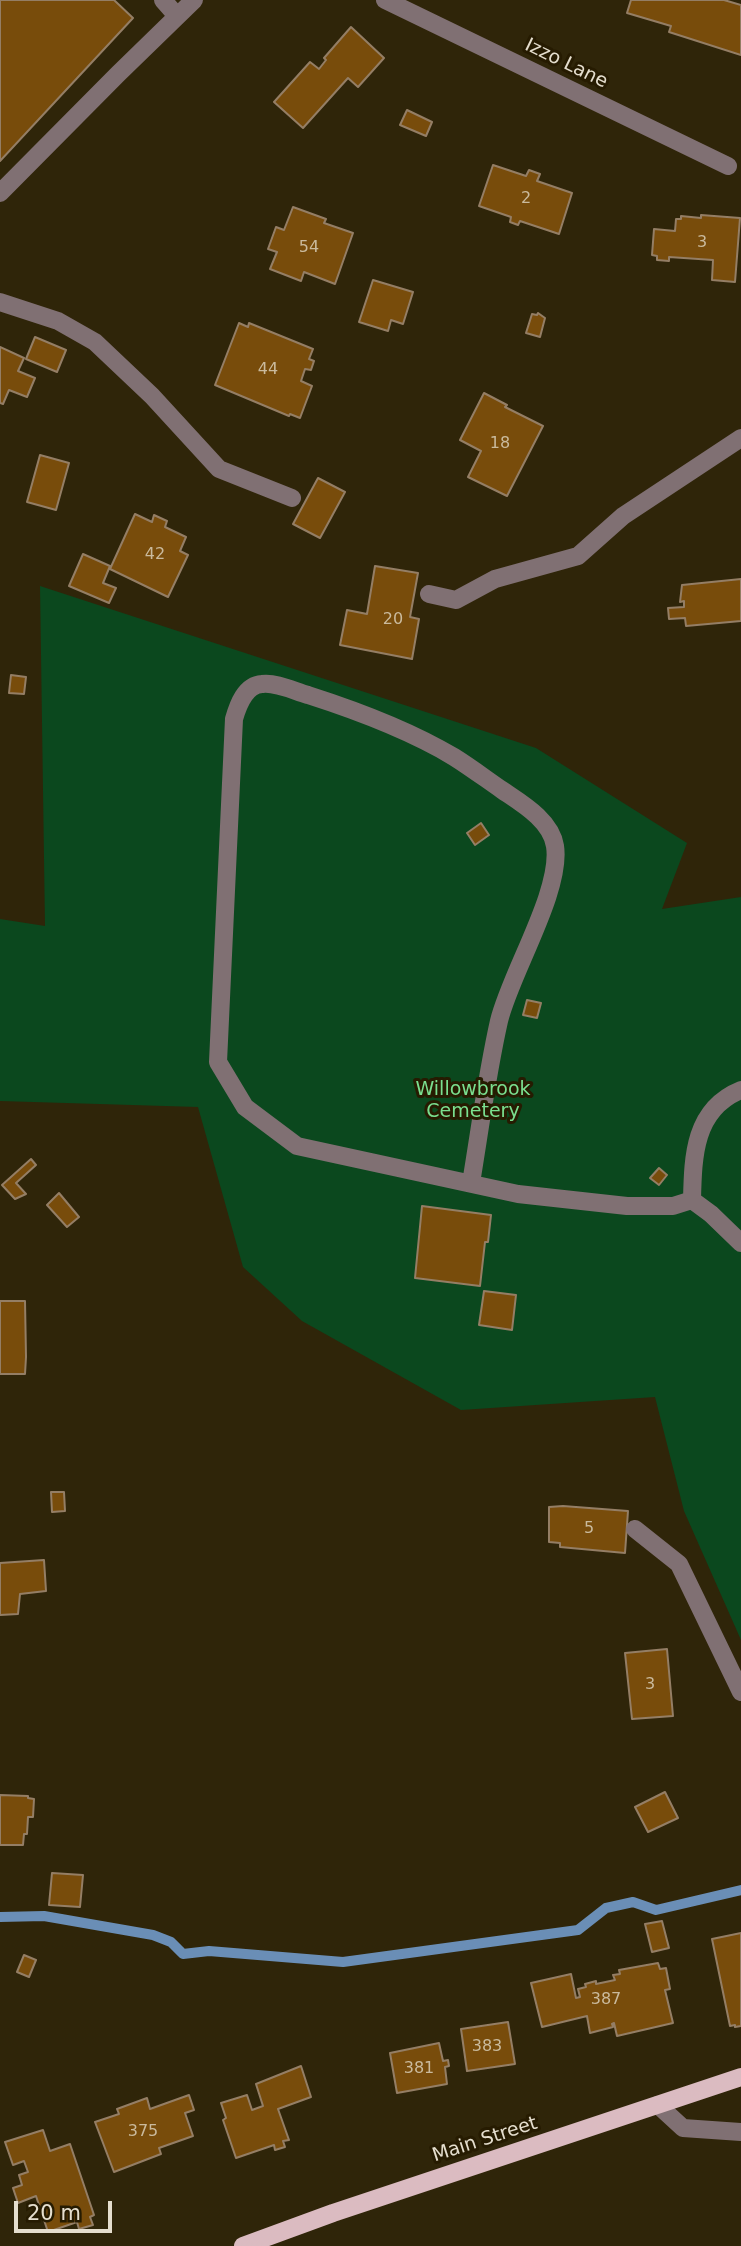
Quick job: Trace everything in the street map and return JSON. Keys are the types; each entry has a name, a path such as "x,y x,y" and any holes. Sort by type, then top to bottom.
{"main road":[{"name":"Main Street","path":"243,2246 741,2077"}],"street":[{"path":"163,0 177,16"},
{"path":"0,193 194,0"},
{"name":"Izzo Lane","path":"386,0 728,166"},
{"path":"0,302 58,321 96,342 152,396 219,469 292,498"},
{"path":"429,594 456,600 495,579 578,555 623,516 741,438"},
{"path":"471,1183 499,1019 549,888 555,863 555,844 547,827 531,810 453,757 403,730 344,707 275,685 260,683 246,692 238,704 234,719 218,1062 245,1107 297,1146 518,1194 627,1206 673,1206 692,1199"},
{"path":"692,1199 693,1154 699,1135 709,1115 724,1099 741,1090"},
{"path":"692,1199 741,1243"},
{"path":"635,1529 680,1564 741,1692"},
{"path":"659,2105 683,2127 741,2132"}],"green space":[{"name":"Willowbrook Cemetery","path":"40,586 536,748 687,843 662,909 741,897 741,1640 684,1511 655,1397 461,1410 302,1321 243,1267 198,1107 0,1101 0,919 45,926"}],"building":[{"path":"0,0 114,0 133,18 0,161"},
{"path":"631,0 724,0 741,5 741,55 669,32 671,26 627,13"},
{"path":"351,27 384,58 358,87 348,78 303,128 274,102 310,62 319,69 326,60 324,58"},
{"path":"407,110 432,122 426,136 400,125"},
{"path":"493,165 526,176 529,170 540,174 537,181 572,193 559,234 520,221 518,225 510,222 511,217 479,206"},
{"path":"293,207 326,219 324,223 353,233 335,284 304,272 301,281 270,269 277,252 268,249 276,227 284,230"},
{"path":"701,215 740,218 735,282 712,280 713,260 669,257 669,261 657,260 657,256 652,255 654,229 675,231 676,219 681,219 681,216 701,218"},
{"path":"373,280 413,292 403,324 391,320 388,331 359,322"},
{"path":"538,313 545,318 540,337 526,333 532,314"},
{"path":"239,323 248,327 249,323 313,349 309,359 314,361 311,370 305,369 301,381 312,386 300,418 290,414 289,416 215,385"},
{"path":"35,337 66,350 57,372 26,359"},
{"path":"0,347 24,358 18,371 35,378 27,397 9,390 3,404 0,403"},
{"path":"484,393 543,426 507,496 468,477 481,451 460,440"},
{"path":"40,455 69,463 56,510 27,502"},
{"path":"318,478 345,492 320,538 293,524"},
{"path":"135,514 152,522 154,515 167,521 165,527 186,537 180,551 188,555 168,597 110,569"},
{"path":"83,554 110,566 103,583 116,588 109,603 69,586"},
{"path":"375,566 418,573 410,617 419,619 412,659 340,645 347,610 367,614"},
{"path":"741,579 741,621 686,626 685,618 669,619 668,608 684,607 684,601 680,602 682,585"},
{"path":"11,675 26,677 24,694 9,693"},
{"path":"481,823 489,835 475,845 467,833"},
{"path":"527,1000 541,1003 537,1018 523,1015"},
{"path":"31,1159 36,1165 16,1183 26,1194 15,1199 2,1185"},
{"path":"659,1168 667,1175 659,1185 650,1178"},
{"path":"59,1193 79,1217 67,1227 47,1205"},
{"path":"422,1206 491,1215 480,1286 415,1278"},
{"path":"484,1291 516,1295 512,1330 479,1325"},
{"path":"0,1301 25,1301 25,1374 0,1374"},
{"path":"51,1492 64,1492 65,1511 52,1512"},
{"path":"549,1507 628,1511 625,1553 560,1547 560,1543 549,1542"},
{"path":"44,1560 46,1591 20,1594 18,1614 0,1615 0,1563"},
{"path":"667,1649 673,1716 632,1719 625,1653"},
{"path":"665,1792 678,1818 648,1832 635,1807"},
{"path":"0,1795 28,1796 34,1799 33,1817 28,1817 23,1845 0,1845"},
{"path":"52,1873 83,1875 80,1907 49,1905"},
{"path":"662,1921 669,1948 652,1952 645,1924"},
{"path":"741,1933 741,2026 735,2027 730,2026 712,1939"},
{"path":"24,1955 36,1960 29,1977 17,1972"},
{"path":"658,1963 660,1969 666,1968 670,1989 665,1990 673,2023 617,2036 614,2023 613,2027 590,2033 587,2016 542,2027 531,1983 571,1974 576,1998 580,1997 578,1989 586,1987 585,1984 615,1980 613,1975 620,1974 619,1970"},
{"path":"508,2022 515,2064 467,2071 461,2029"},
{"path":"439,2043 443,2061 448,2060 449,2066 445,2067 447,2084 397,2093 390,2053"},
{"path":"301,2066 311,2097 278,2109 289,2140 283,2141 285,2147 275,2150 274,2145 236,2158 223,2120 226,2118 221,2103 247,2095 252,2110 263,2106 256,2084"},
{"path":"189,2095 194,2110 185,2113 193,2136 159,2148 161,2154 114,2172 95,2122 119,2114 117,2109 147,2098 150,2109"},
{"path":"43,2130 50,2151 70,2144 94,2215 90,2217 93,2225 79,2229 77,2222 48,2232 36,2196 18,2203 13,2188 22,2185 19,2175 28,2172 24,2161 13,2165 5,2142"}],"waterway":[{"path":"0,1917 44,1916 153,1935 171,1942 183,1954 209,1951 343,1962 578,1930 606,1908 633,1902 656,1910 741,1890"}]}
